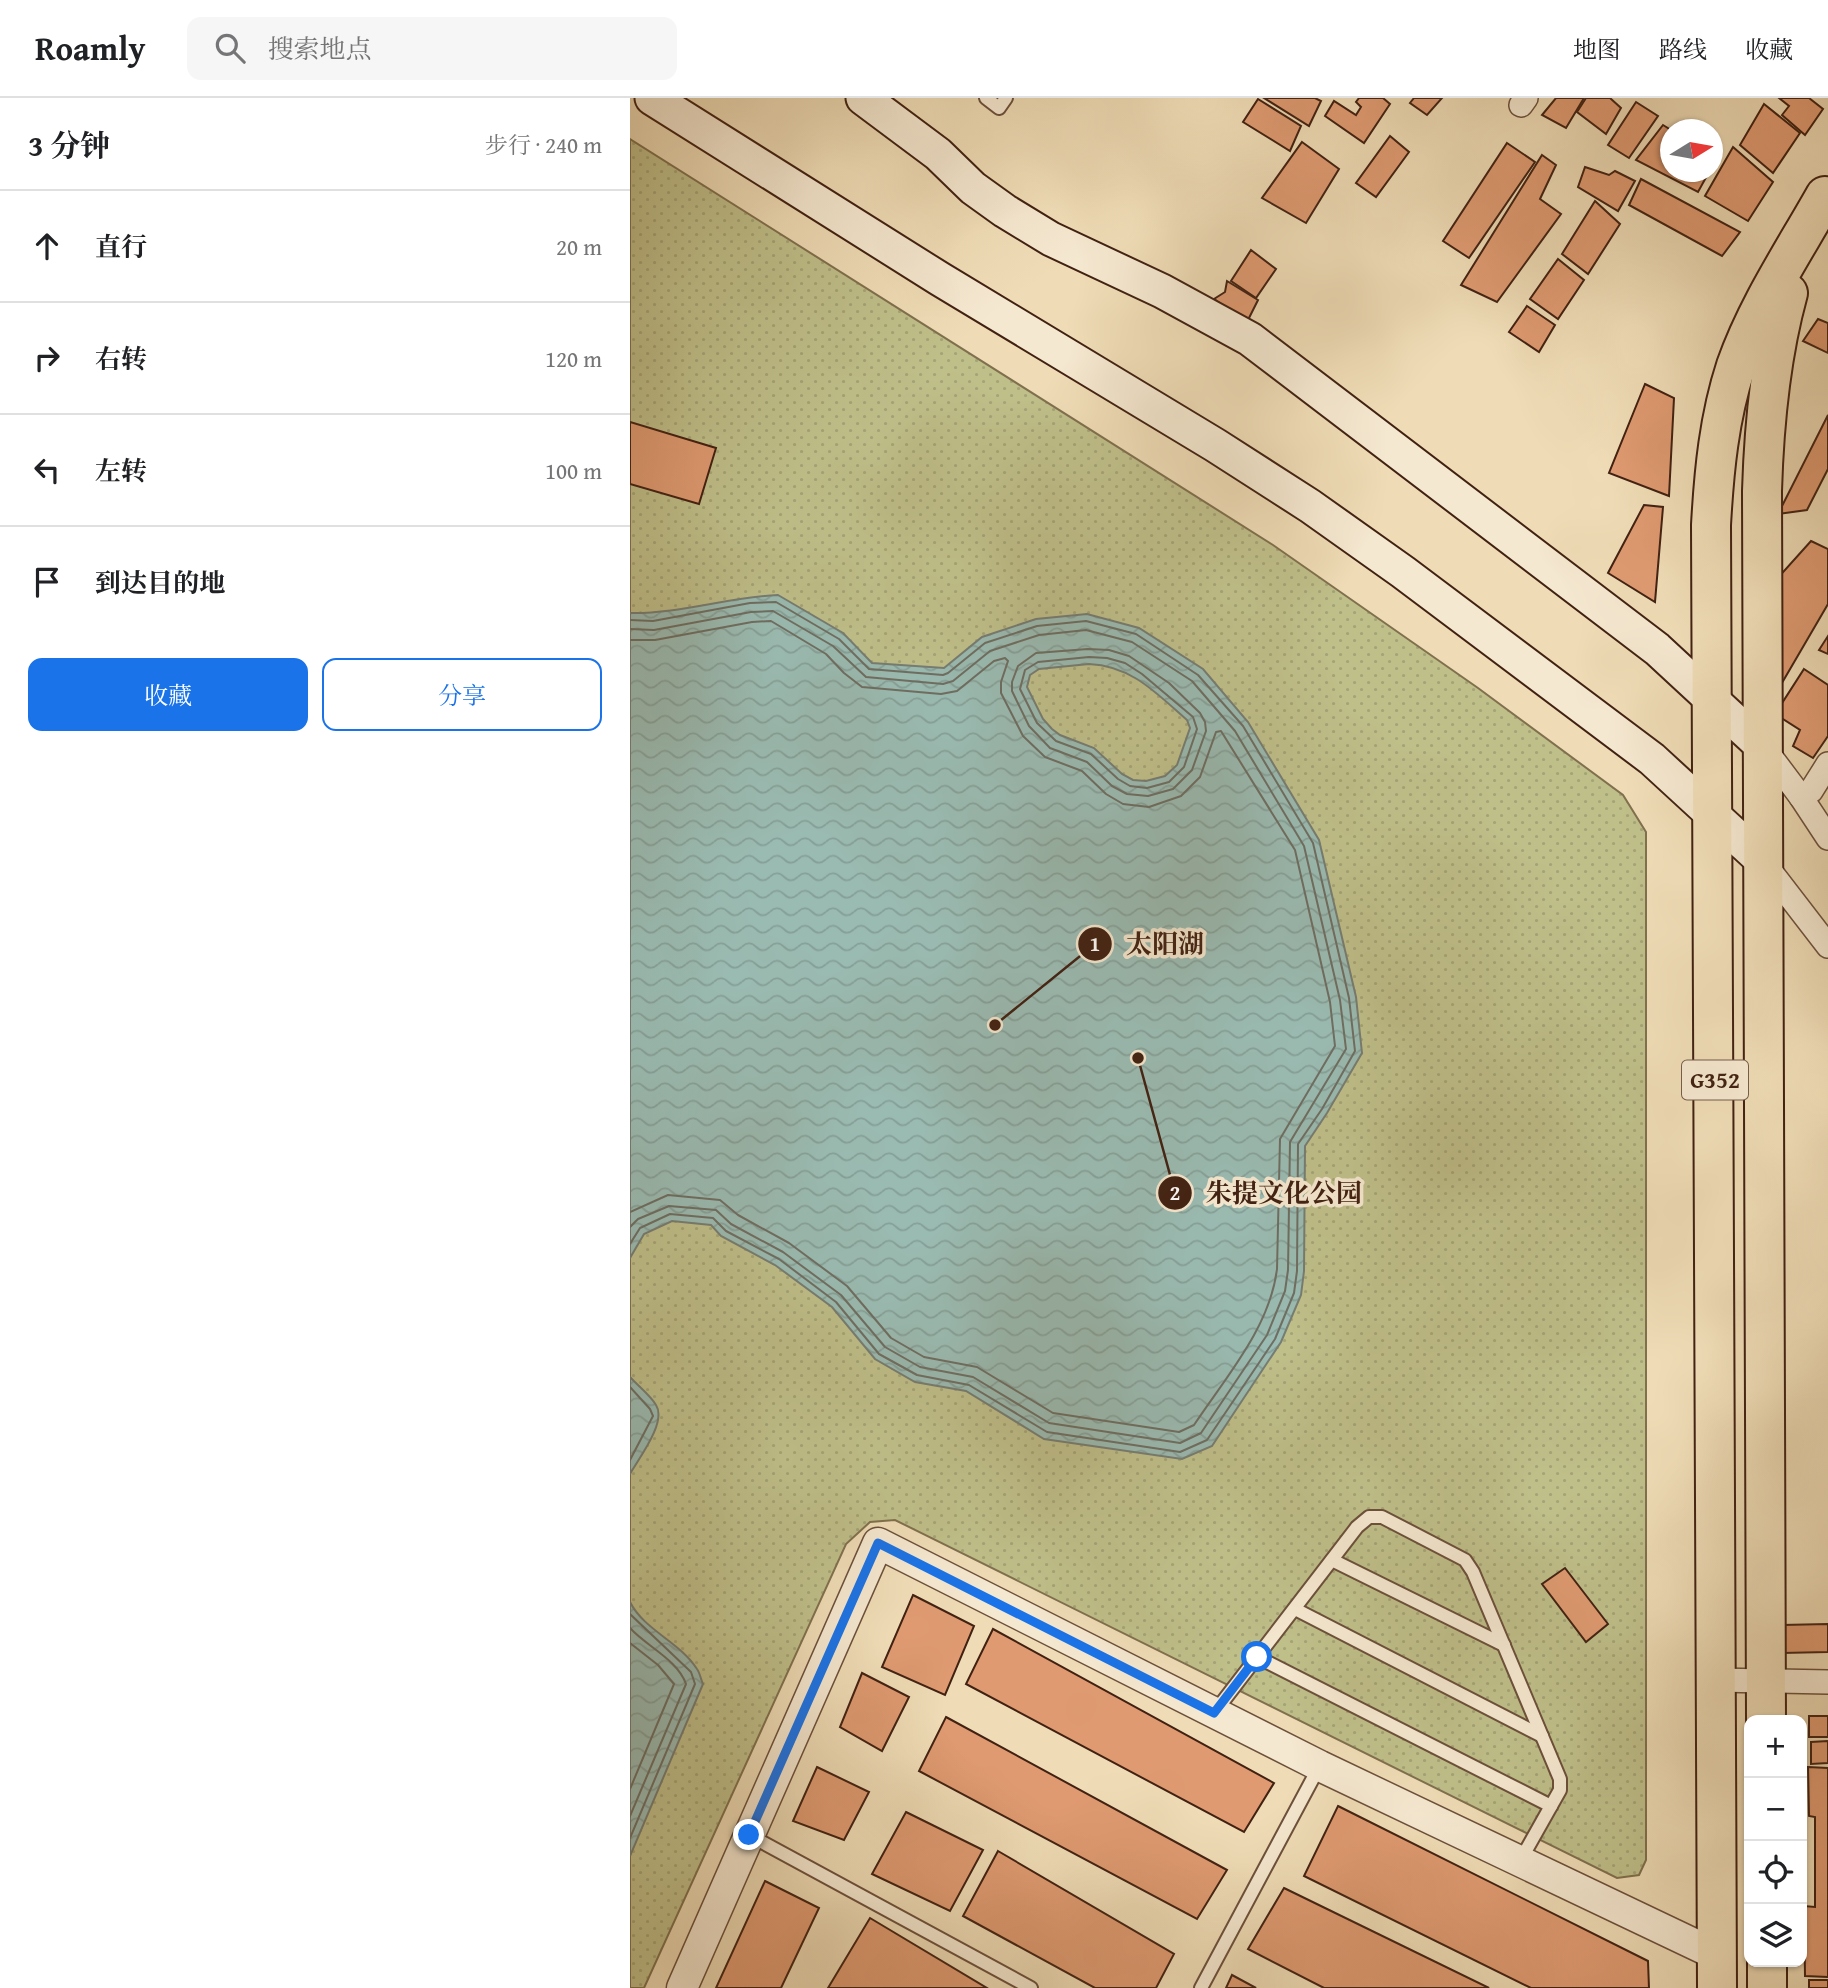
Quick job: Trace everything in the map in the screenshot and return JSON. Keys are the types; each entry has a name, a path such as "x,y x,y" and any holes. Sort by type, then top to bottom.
{"highway":[{"name":"G352","path":"1717,1972 1711,524 1716,463 1727,399 1737,366 1754,325 1827,193"},
{"name":"G352","path":"1766,1715 1762,503 1765,412 1776,341 1787,295 1827,193"},
{"path":"1767,1967 1767,1988"}],"main road":[{"path":"652,98 1310,506 1404,572 1653,759 1763,862"},
{"path":"863,98 938,154 973,188 1005,211 1051,239 1162,291 1250,340 1657,649 1764,748"}],"street":[{"path":"1764,748 1828,838"},
{"path":"1801,797 1811,791 1828,764"},
{"path":"1763,862 1828,946"},
{"path":"682,1988 878,1543 1320,1766 1520,1862 1717,1972"},
{"path":"1716,1680 1828,1682"}],"lane":[{"path":"986,98 999,108 1006,98"},
{"path":"1214,1713 1363,1522 1368,1517 1382,1517 1465,1560 1473,1572 1560,1779 1560,1790 1520,1862"},
{"path":"1332,1560 1504,1645"},
{"path":"1294,1609 1542,1736"},
{"path":"1257,1657 1551,1806"},
{"path":"1201,1988 1320,1766"},
{"path":"749,1835 1031,1988"}],"green space":[{"path":"630,139 1273,545 1478,688 1623,795 1646,832 1646,1860 1639,1875 1617,1878 895,1520 870,1522 846,1544 644,1988 630,1988"}],"water":[{"path":"778,595 843,633 872,663 944,668 982,637 1036,619 1087,614 1139,628 1203,669 1248,722 1319,840 1356,997 1362,1053 1305,1146 1304,1271 1301,1295 1281,1342 1212,1446 1182,1459 1044,1439 966,1391 915,1382 875,1359 832,1307 775,1265 721,1236 711,1225 672,1221 644,1234 630,1258 630,613 667,611","holes":["1089,664 1131,675 1187,720 1190,728 1177,765 1165,776 1146,781 1133,780 1122,774 1094,748 1060,735 1043,719 1027,687 1030,675 1039,669"]},
{"path":"630,1377 656,1405 658,1421 630,1474"},
{"path":"630,1602 644,1620 690,1660 703,1684 630,1856"}],"building":[{"path":"1264,98 1315,98 1321,101 1309,126"},
{"path":"1359,98 1383,98 1390,104 1364,143 1325,116 1334,101 1356,115 1361,107 1356,102"},
{"path":"1414,98 1442,98 1427,115 1410,103"},
{"path":"1556,98 1584,98 1566,128 1542,115"},
{"path":"1586,98 1610,98 1621,108 1606,134 1577,112"},
{"path":"1779,98 1809,98 1823,109 1805,135 1782,115 1789,106"},
{"path":"1258,99 1301,126 1290,151 1243,122"},
{"path":"1636,102 1658,116 1629,158 1608,145"},
{"path":"1764,104 1800,133 1773,173 1740,145"},
{"path":"1660,129 1660,172 1636,160"},
{"path":"1390,136 1409,152 1376,197 1356,183"},
{"path":"1302,142 1339,169 1306,223 1262,198"},
{"path":"1507,143 1535,162 1469,258 1443,241"},
{"path":"1733,147 1773,182 1748,221 1705,196 1713,182 1723,182 1723,164"},
{"path":"1542,155 1556,165 1540,199 1561,214 1497,302 1461,285"},
{"path":"1585,167 1609,175 1615,171 1635,181 1618,211 1578,187"},
{"path":"1641,179 1740,232 1722,256 1629,205"},
{"path":"1679,182 1704,182 1698,192"},
{"path":"1595,201 1620,224 1588,274 1562,254"},
{"path":"1251,250 1276,269 1256,298 1231,281"},
{"path":"1558,259 1584,280 1558,319 1530,299"},
{"path":"1227,281 1258,300 1247,322 1214,299 1225,292"},
{"path":"1527,306 1555,325 1539,352 1509,332"},
{"path":"1818,319 1828,323 1828,353 1803,341"},
{"path":"1645,384 1674,398 1669,496 1609,473"},
{"path":"1828,415 1828,469 1807,510 1778,514"},
{"path":"630,422 716,448 699,504 630,484"},
{"path":"1644,505 1663,507 1655,602 1608,573"},
{"path":"1811,541 1828,549 1828,604 1779,688 1775,581"},
{"path":"1828,636 1828,654 1819,650"},
{"path":"1804,669 1828,685 1828,736 1813,758 1793,746 1800,730 1775,714"},
{"path":"1565,1568 1608,1624 1586,1642 1542,1584"},
{"path":"913,1595 974,1626 945,1695 882,1667"},
{"path":"1828,1624 1828,1652 1782,1653 1782,1625"},
{"path":"993,1629 1274,1783 1244,1832 966,1684"},
{"path":"862,1673 909,1697 882,1751 840,1727"},
{"path":"1809,1716 1828,1716 1828,1737 1809,1737"},
{"path":"946,1717 1227,1870 1197,1919 919,1771"},
{"path":"1828,1741 1828,1763 1811,1764 1811,1742"},
{"path":"817,1767 869,1792 844,1840 793,1821"},
{"path":"1808,1767 1828,1768 1828,1977 1805,1976 1807,1906 1815,1907 1815,1817 1809,1816"},
{"path":"1338,1806 1648,1961 1649,1988 1531,1988 1304,1876"},
{"path":"906,1812 983,1850 950,1911 872,1874"},
{"path":"998,1851 1174,1954 1156,1988 1095,1988 963,1916"},
{"path":"765,1881 819,1908 781,1988 716,1988"},
{"path":"1284,1888 1489,1988 1324,1988 1248,1949"},
{"path":"870,1918 987,1988 828,1988"},
{"path":"1232,1975 1256,1988 1226,1988"},
{"path":"1809,1980 1828,1980 1828,1988 1809,1988"}],"place":[{"name":"太阳湖","path":"995,1025"},
{"name":"朱提文化公园","path":"1138,1058"}],"route":[{"path":"749,1835 878,1543 1214,1713 1257,1657"}]}
